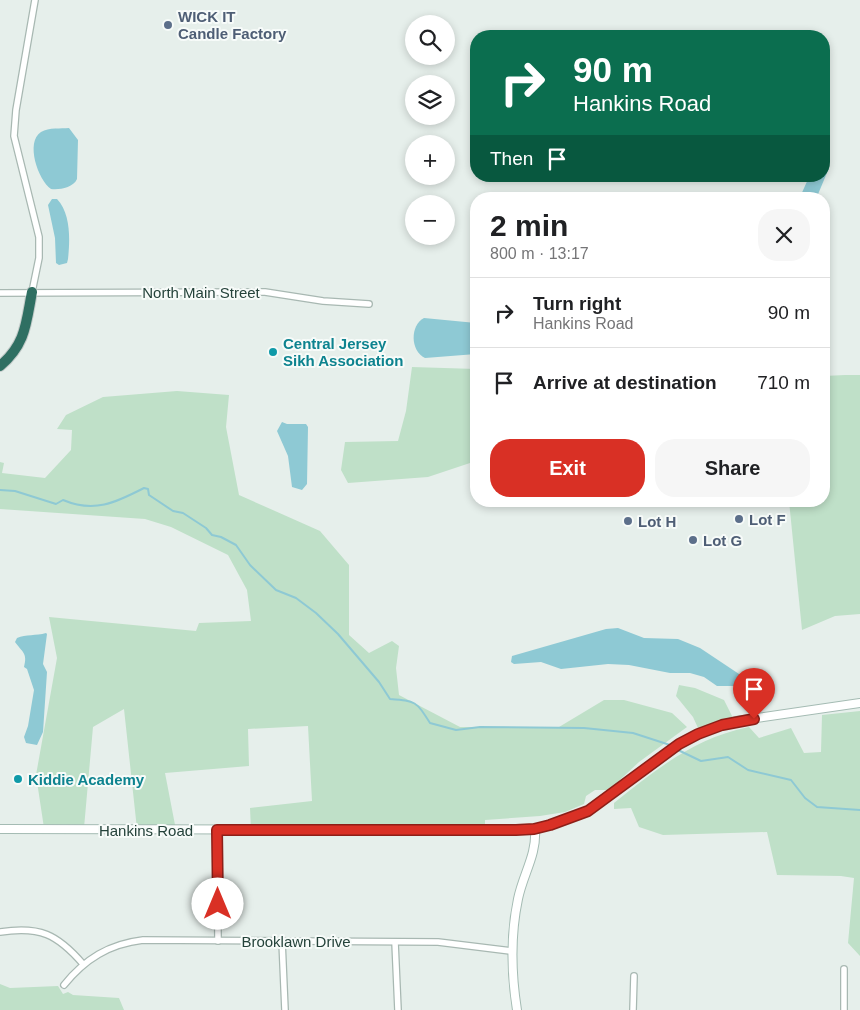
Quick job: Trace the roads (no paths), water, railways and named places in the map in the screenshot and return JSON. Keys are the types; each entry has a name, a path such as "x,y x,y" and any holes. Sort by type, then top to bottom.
{"highway":[{"path":"0,366 12,356 19,346 32,292"}],"main road":[{"name":"Hankins Road","path":"0,829 534,829 564,821 588,811 679,744 707,730 736,721 860,703"},
{"path":"517,1010 513,985 513,928 518,898 536,845 534,829"}],"street":[{"path":"32,292 39,258 39,237 14,136 16,110 35,0"},
{"name":"North Main Street","path":"0,293 265,292 323,302 369,304"},
{"path":"217,830 218,941"},
{"path":"0,932 24,930 46,934 65,945 83,964"},
{"path":"282,941 285,1010"},
{"name":"Brooklawn Drive","path":"64,985 83,964 108,949 132,942 395,942 462,944 512,951"},
{"path":"395,942 398,1010"},
{"path":"844,969 844,1010"},
{"path":"633,1010 634,976"}],"water":[{"path":"69,128 78,140 77,179 72,185 62,189 51,189 42,178 35,161 34,144 36,137 44,130"},
{"path":"807,182 823,182 819,192 802,192"},
{"path":"52,199 57,199 62,205 68,228 68,259 67,263 59,265 56,263 55,238 48,205"},
{"path":"424,318 470,322 470,354 425,358 420,355 414,344 414,332 419,321"},
{"path":"282,422 287,424 306,424 308,427 307,484 302,490 292,487 288,456 277,431"},
{"path":"618,628 644,638 678,639 700,648 754,684 758,691 757,695 753,695 746,689 736,686 717,686 704,677 690,673 670,673 629,665 608,664 561,669 541,662 514,664 511,662 512,656 606,629"},
{"path":"46,633 43,664 47,672 43,732 37,745 26,743 24,737 28,726 34,690 27,669 24,667 25,656 15,642 20,637"}],"waterway":[{"path":"0,490 15,491 56,504 63,500 74,504 95,506 114,502 144,488 148,489 149,495 173,511 183,513 206,528 212,535 221,537 236,545 250,565 276,590 296,598 316,613 338,634 379,682 390,699 405,700 418,706 430,723 456,730 480,727 584,728 633,733 670,745"},
{"path":"678,750 701,761 728,757 748,770 791,780 805,798 817,807 860,810"}],"place":[{"name":"WICK IT Candle Factory","path":"168,25"},
{"name":"Central Jersey Sikh Association","path":"273,352"},
{"name":"Lot F","path":"739,519"},
{"name":"Lot H","path":"628,521"},
{"name":"Lot G","path":"693,540"},
{"name":"Kiddie Academy","path":"18,779"}]}
